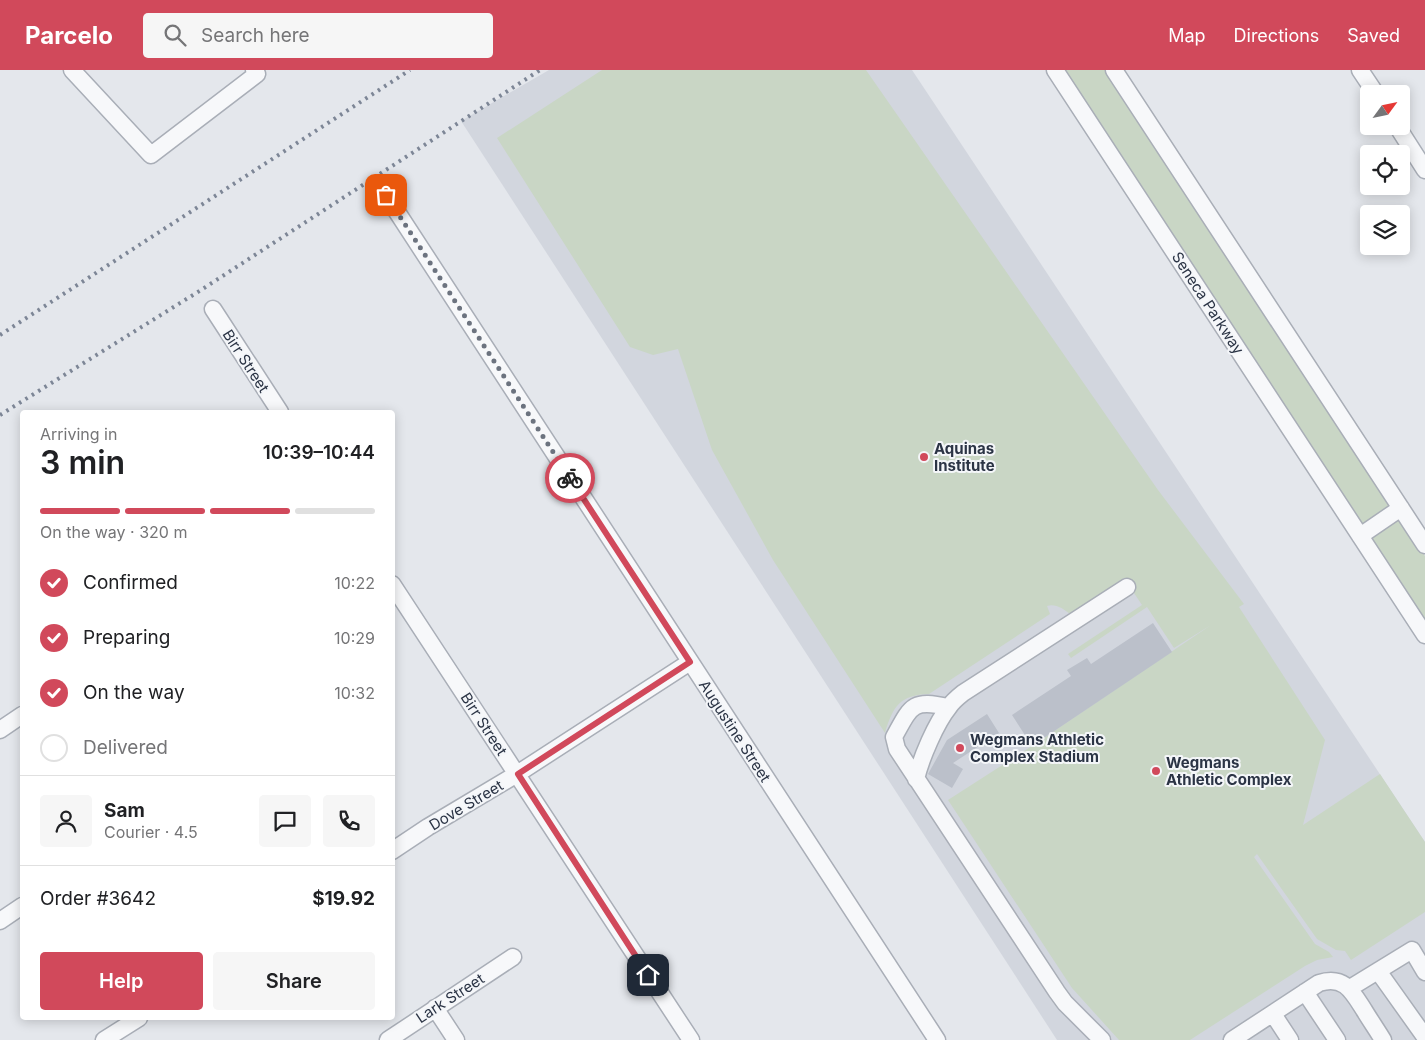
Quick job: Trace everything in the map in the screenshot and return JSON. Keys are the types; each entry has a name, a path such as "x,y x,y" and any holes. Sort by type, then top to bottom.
{"street":[{"path":"72,70 151,155 257,74 254,70"},
{"name":"Seneca Parkway","path":"1055,70 1425,635"},
{"path":"1114,70 1425,545"},
{"path":"1360,70 1370,85"},
{"path":"1403,135 1425,168"},
{"name":"Augustine Street","path":"386,195 937,1040"},
{"name":"Birr Street","path":"213,309 279,410"},
{"path":"1360,536 1401,508"},
{"path":"916,779 920,760 948,707 963,693 1127,586"},
{"name":"Birr Street","path":"395,589 691,1040"},
{"name":"Dove Street","path":"395,849 428,827 518,774 690,662"},
{"path":"948,707 930,703 919,703 911,709 894,737 897,749 1057,992 1065,1003 1102,1040"},
{"path":"1,726 20,716"},
{"path":"0,921 20,907"},
{"path":"1350,988 1412,950 1425,972"},
{"name":"Lark Street","path":"388,1040 513,957"},
{"path":"1378,971 1425,1037"},
{"path":"1238,1038 1305,992 1319,983 1328,980 1340,982 1350,988 1383,1040"},
{"path":"1305,992 1337,1040"},
{"path":"435,1008 456,1040"},
{"path":"1272,1014 1290,1040"},
{"path":"104,1040 136,1020"}],"shaded area":[{"name":"Aquinas Institute","path":"549,70 912,70 1425,842 1425,1040 1057,1040 461,121"}],"green space":[{"name":"Aquinas Institute","path":"602,70 866,70 1158,490 1244,604 1239,607 1325,740 1303,825 1380,774 1425,842 1425,912 1351,960 1345,951 1336,950 1317,939 1257,854 1254,857 1315,944 1329,952 1333,957 1317,960 1305,966 1190,1040 1119,1040 1072,988 948,800 1032,746 1211,625 1174,648 1147,607 1071,658 1068,654 1142,605 1124,578 1070,614 1062,608 1047,606 1050,614 929,694 904,700 895,709 885,733 773,560 712,450 678,349 653,355 630,347 497,138"},
{"path":"1065,70 1108,70 1425,556 1425,622"}],"building":[{"path":"1153,623 1172,652 1032,746 1012,715 1071,676 1067,670 1087,658 1091,664"},
{"name":"Wegmans Athletic Complex Stadium","path":"987,714 999,733 953,763 963,769 952,788 928,774 947,740"}],"railway":[{"path":"0,335 410,70"},
{"path":"0,415 201,290 540,70"}],"way so far":[{"path":"386,195 570,478"}],"place":[{"name":"Aquinas Institute","path":"924,457"},
{"name":"Wegmans Athletic Complex Stadium","path":"960,748"},
{"name":"Wegmans Athletic Complex","path":"1156,771"}],"route":[{"path":"570,478 690,662 518,774 648,975"}]}
